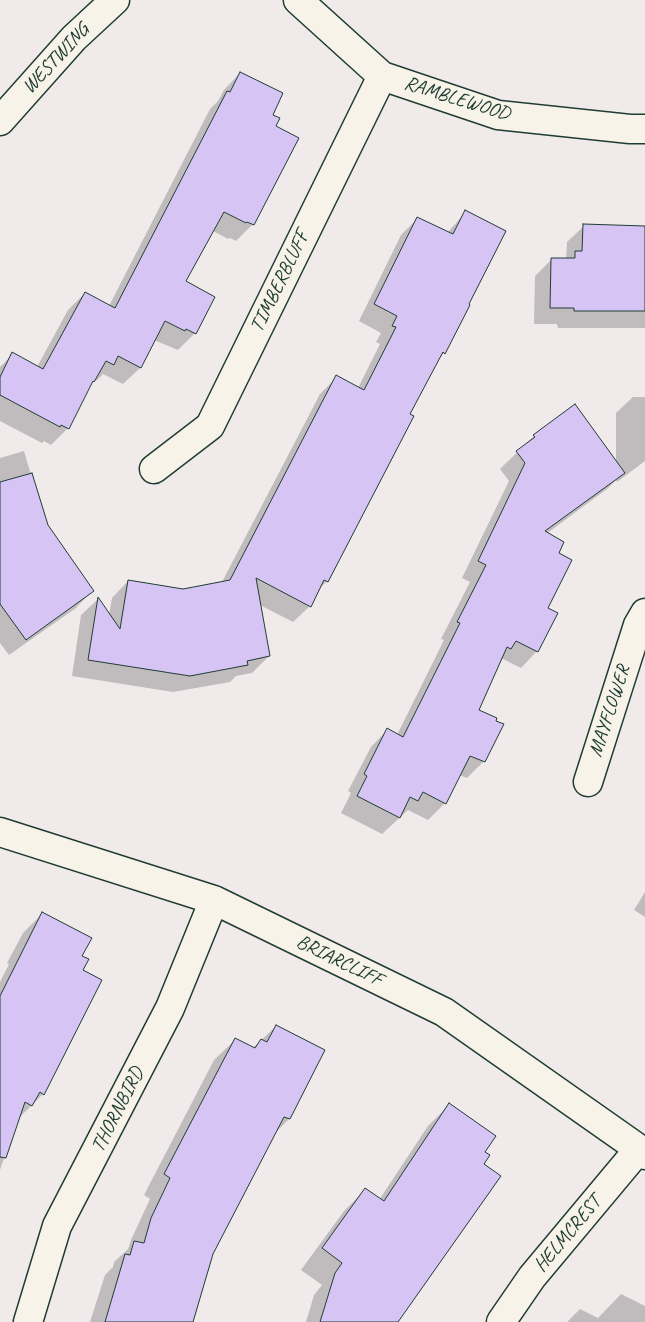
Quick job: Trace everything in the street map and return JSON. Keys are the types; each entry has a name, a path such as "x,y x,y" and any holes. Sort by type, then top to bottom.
{"street":[{"name":"WESTWING","path":"0,121 74,38 115,0"},
{"name":"RAMBLEWOOD","path":"298,0 382,76 498,115 645,129"},
{"name":"TIMBERBLUFF","path":"154,468 210,426 382,76"},
{"name":"MAYFLOWER","path":"588,782 638,626 645,613"},
{"name":"BRIARCLIFF","path":"0,832 214,900 444,1012 642,1152"},
{"name":"THORNBIRD","path":"28,1322 57,1226 170,1008 214,900"},
{"name":"HELMCREST","path":"501,1322 532,1277 642,1152"}],"building":[{"path":"240,72 283,93 273,115 280,118 276,126 299,138 254,225 224,212 186,281 215,297 196,334 165,321 141,368 118,356 114,365 106,361 93,381 69,429 61,425 60,427 0,395 0,377 12,352 43,369 85,292 115,308 227,91 230,92"},
{"path":"465,210 506,231 445,354 443,352 410,414 414,416 328,582 324,580 311,607 256,578 270,656 247,661 248,665 190,676 88,660 98,597 120,629 128,580 183,589 230,580 336,375 364,390 396,327 392,326 397,316 374,304 417,217 453,234"},
{"path":"583,224 645,226 645,311 574,311 574,308 550,308 551,258 575,258 575,251 582,251"},
{"path":"575,404 625,473 545,531 564,542 559,553 572,560 548,608 558,613 538,652 516,641 511,649 507,647 479,710 497,718 496,721 504,724 485,762 470,756 446,804 423,792 418,801 410,797 400,818 357,796 367,776 364,774 387,728 403,737 460,623 457,622 486,565 478,561 525,463 516,451 535,437 533,435"},
{"path":"32,473 48,525 94,591 26,640 0,604 0,482"},
{"path":"42,912 92,938 82,956 89,959 83,970 102,980 44,1095 40,1092 32,1106 25,1102 6,1158 0,1157 0,996"},
{"path":"276,1025 325,1050 290,1119 284,1117 213,1254 193,1322 105,1322 125,1254 130,1255 134,1241 144,1243 151,1218 170,1178 164,1174 235,1038 255,1048 261,1039 267,1042"},
{"path":"449,1103 496,1136 485,1152 490,1155 484,1164 501,1176 398,1322 320,1322 335,1273 342,1263 322,1248 365,1188 384,1201"}]}
